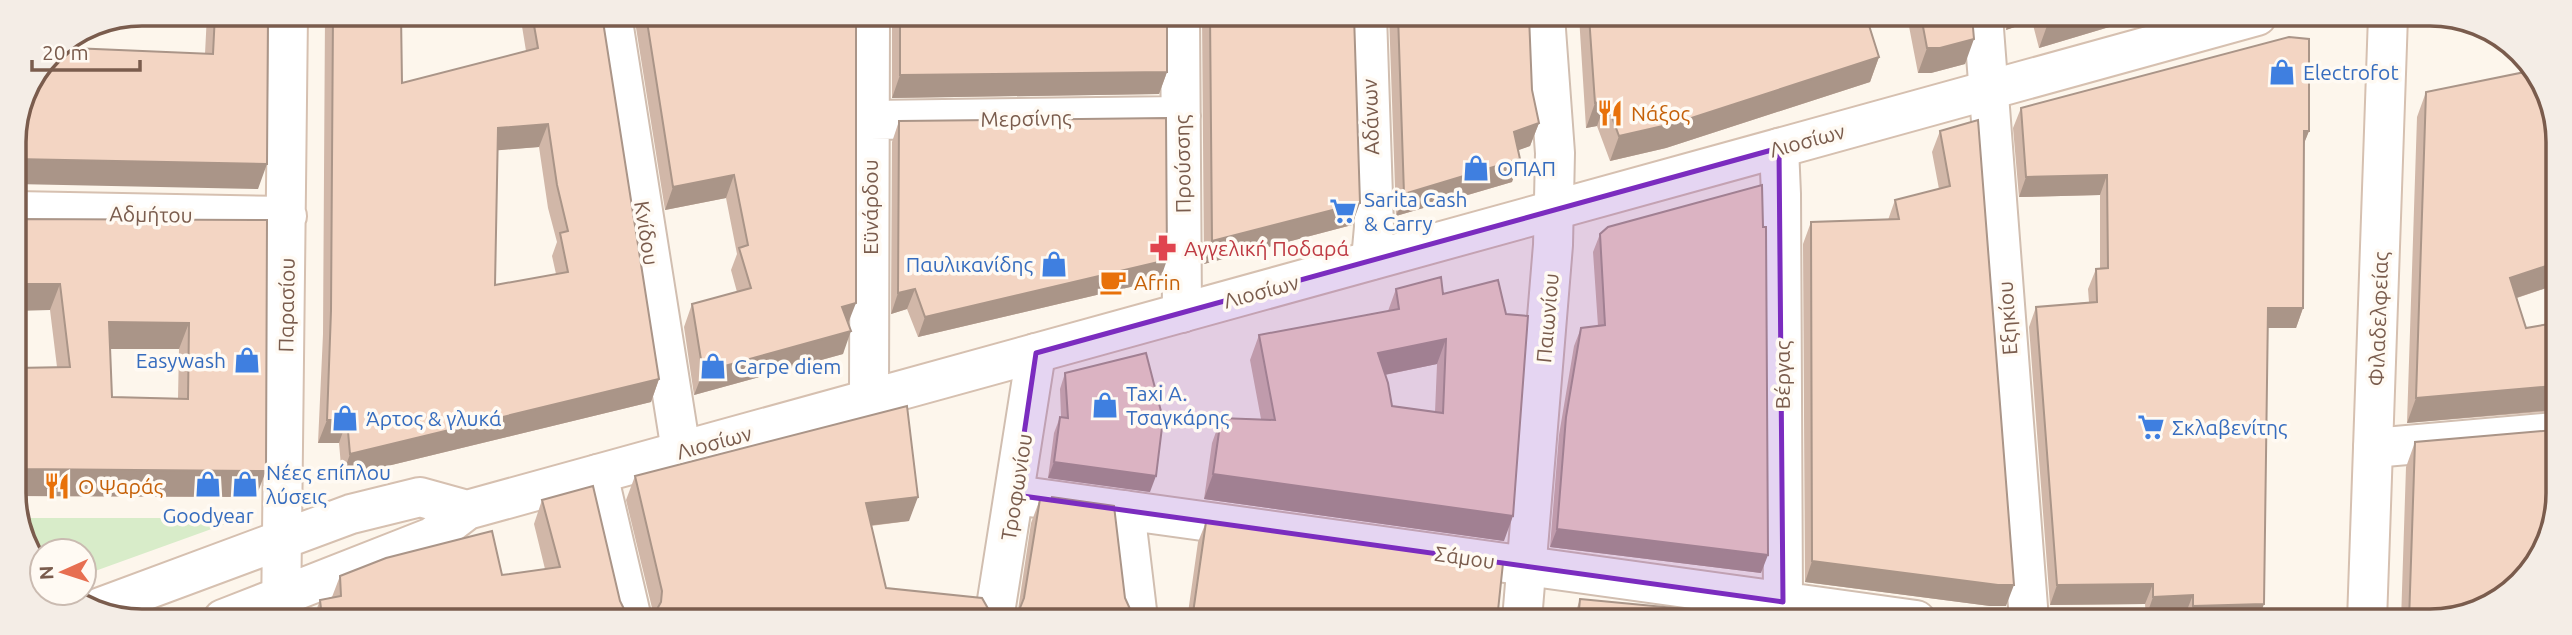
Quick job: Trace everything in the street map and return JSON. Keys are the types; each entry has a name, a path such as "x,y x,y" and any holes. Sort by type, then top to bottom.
{"street":[{"name":"Παρασίου","path":"282,607 288,26"},
{"name":"Κνίδου","path":"614,26 681,451"},
{"name":"Εϋνάρδου","path":"869,400 870,26"},
{"name":"Προύσσης","path":"1180,26 1182,313"},
{"name":"Αδάνων","path":"1367,26 1374,227 1371,260"},
{"name":"Παιωνίου","path":"1523,609 1554,210 1555,153 1546,26"},
{"name":"Εξηκίου","path":"1984,26 2028,609"},
{"name":"Λιοσίων","path":"282,607 432,537 467,510 2221,26"},
{"name":"Φιλαδελφείας","path":"2367,609 2388,26"},
{"name":"Μερσίνης","path":"870,120 1181,116"},
{"name":"Βέργας","path":"1779,148 1782,208 1783,602"},
{"name":"Αδμήτου","path":"26,211 287,216"},
{"name":"Τροφωνίου","path":"996,609 1036,353"},
{"path":"2373,448 2546,433"},
{"path":"598,474 630,609"},
{"name":"Σάμου","path":"1015,495 1835,609"},
{"name":"Λιοσίων","path":"109,604 351,514 419,498 467,510"},
{"path":"1125,510 1137,609"}],"highlighted area":[{"path":"1779,148 1783,602 1015,495 1036,353"}],"green space":[{"path":"29,518 242,518 98,570 98,537 35,537"}],"building":[{"path":"214,26 268,26 267,164 26,159 26,135 38,91 50,72 75,48 213,54"},
{"path":"333,26 401,26 402,83 538,48 534,26 604,26 659,379 350,454 347,420 327,420 331,311","holes":["548,124 557,185 568,231 560,233 568,272 495,285 498,128"]},
{"path":"648,26 856,26 856,303 842,307 851,331 703,372 692,304 751,288 739,248 748,245 734,175 673,187"},
{"path":"900,26 1167,26 1167,72 900,75"},
{"path":"1210,26 1354,26 1360,203 1212,241"},
{"path":"1398,26 1529,26 1532,90 1539,123 1514,132 1520,159 1404,194"},
{"path":"1590,26 1869,26 1879,57 1676,123 1619,136 1606,101 1595,103"},
{"path":"1923,26 1973,26 1974,39 1940,48 1927,48"},
{"path":"2289,37 2309,39 2309,131 2304,131 2303,308 2268,308 2264,604 2193,606 2193,595 2153,597 2153,584 2057,585 2036,307 2097,302 2096,269 2108,268 2107,175 2026,177 2021,108"},
{"path":"2522,73 2540,105 2546,143 2546,266 2510,278 2526,328 2546,325 2546,387 2416,398 2426,92"},
{"path":"1166,118 1167,260 925,317 915,289 898,293 899,121"},
{"path":"1978,120 2014,585 1812,561 1811,222 1899,219 1895,200 1950,186 1940,131"},
{"path":"1762,185 1763,227 1766,227 1768,555 1557,529 1566,417 1581,328 1605,325 1600,234 1608,227"},
{"path":"26,219 267,220 266,471 26,469 26,368 70,367 60,284 26,284","holes":["109,322 189,323 188,399 112,397"]},
{"path":"1441,277 1443,294 1498,280 1506,314 1528,316 1513,516 1213,474 1221,418 1275,420 1259,335 1399,309 1396,289","holes":["1446,339 1443,413 1392,406 1378,353"]},
{"path":"1146,353 1163,419 1156,476 1054,462 1060,417 1068,418 1065,373"},
{"path":"907,406 918,497 866,503 886,588 982,598 988,609 657,609 662,591 635,476"},
{"path":"2546,431 2546,492 2544,515 2537,537 2522,563 2506,580 2474,600 2459,605 2437,609 2409,609 2415,442"},
{"path":"593,486 624,609 321,609 320,600 341,596 340,576 386,558 492,531 502,575 560,567 542,500"},
{"path":"1052,497 1114,506 1125,598 1130,609 1019,609 1024,598 1040,499 1051,501"},
{"path":"1206,522 1503,563 1498,609 1194,609"},
{"path":"1580,599 1686,609 1579,609"}],"place":[{"name":"Electrofot","path":"2282,72"},
{"name":"Νάξος","path":"1610,113"},
{"name":"ΟΠΑΠ","path":"1476,168"},
{"name":"Sarita Cash & Carry","path":"1343,211"},
{"name":"Αγγελική Ποδαρά","path":"1163,248"},
{"name":"Παυλικανίδης","path":"1054,264"},
{"name":"Afrin","path":"1113,282"},
{"name":"Easywash","path":"247,360"},
{"name":"Carpe diem","path":"713,366"},
{"name":"Taxi Α. Τσαγκάρης","path":"1105,405"},
{"name":"Άρτος & γλυκά","path":"345,418"},
{"name":"Σκλαβενίτης","path":"2151,427"},
{"name":"Goodyear","path":"208,484"},
{"name":"Νέες επίπλου λύσεις","path":"245,484"},
{"name":"Ο Ψαράς","path":"57,486"}]}
